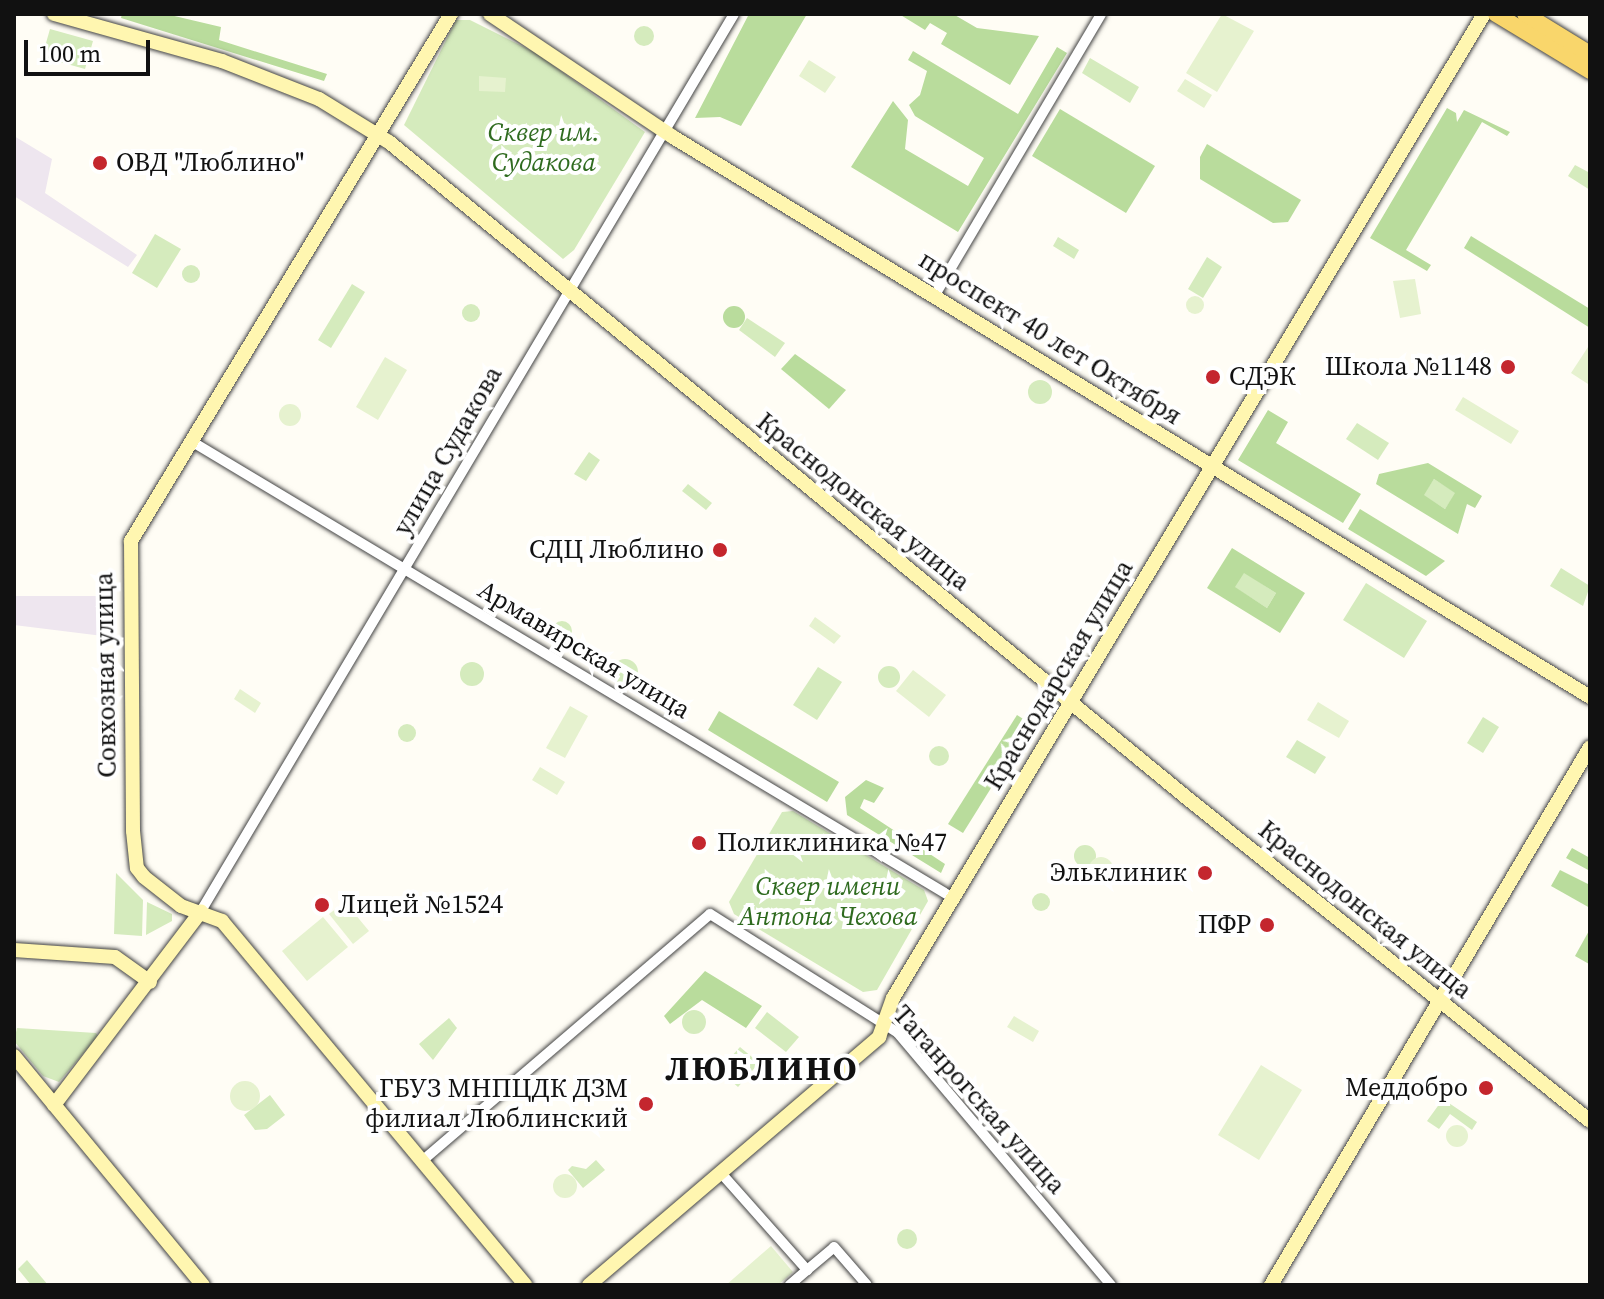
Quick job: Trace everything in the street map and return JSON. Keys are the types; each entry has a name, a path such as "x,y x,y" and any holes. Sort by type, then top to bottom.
{"main road":[{"path":"1496,14 1590,71"},
{"path":"1525,14 1590,54"}],"street":[{"name":"Краснодонская улица","path":"54,14 222,61 319,99 377,135 1590,1121"},
{"name":"Совхозная улица","path":"451,14 131,541 128,608 137,868 181,906 222,921 525,1285"},
{"name":"проспект 40 лет Октября","path":"490,14 664,131 1590,697"},
{"name":"улица Судакова","path":"201,911 566,291 734,14"},
{"path":"935,295 1101,14"},
{"name":"Краснодарская улица","path":"589,1285 867,1050 886,1021 893,998 1484,14"},
{"name":"Армавирская улица","path":"191,441 953,898"},
{"path":"1271,1285 1590,747"},
{"path":"54,1105 201,911"},
{"name":"Таганрогская улица","path":"422,1161 710,914 886,1021 1111,1285"},
{"path":"14,950 115,957 150,982"},
{"path":"14,1056 203,1285"},
{"path":"721,1173 807,1270"},
{"path":"790,1285 834,1247 867,1285"}],"shaded area":[{"path":"14,136 52,159 45,193 137,255 128,267 14,196"},
{"path":"14,596 110,596 111,637 14,625"}],"green space":[{"path":"122,14 166,14 221,27 219,40 327,74 324,81 121,18"},
{"path":"749,14 807,14 741,126 720,117 695,118"},
{"path":"899,14 953,14 977,28 1039,36 1010,85 941,44 947,33 930,23 925,30"},
{"path":"1222,14 1254,31 1217,92 1186,73"},
{"name":"Сквер им. Судакова","path":"456,20 470,20 536,53 645,132 574,250 563,259 404,125"},
{"path":"640,26 648,26 654,36 648,46 640,46 634,40 634,32"},
{"path":"50,29 93,41 85,69 42,57"},
{"path":"1057,47 1067,53 958,232 851,167 893,101 908,120 905,149 968,186 984,158 915,116 909,105 920,95 927,71 908,60 913,51 1018,114"},
{"path":"1090,58 1139,87 1130,103 1082,73"},
{"path":"809,60 836,77 825,93 799,76"},
{"path":"479,76 506,78 505,92 479,91"},
{"path":"1185,79 1212,95 1204,108 1177,91"},
{"path":"1447,108 1456,113 1457,122 1464,110 1510,132 1507,136 1482,122 1406,250 1431,265 1427,271 1370,238"},
{"path":"1060,109 1155,166 1126,213 1032,156"},
{"path":"1207,144 1301,200 1288,222 1273,223 1200,179 1200,157"},
{"path":"1575,165 1590,173 1590,190 1568,176"},
{"path":"155,234 181,249 157,288 132,273"},
{"path":"1471,236 1590,309 1590,328 1464,248"},
{"path":"1058,237 1079,250 1074,259 1053,246"},
{"path":"1207,257 1222,267 1203,298 1188,289"},
{"path":"187,265 195,265 200,274 198,281 187,283 182,278 182,270"},
{"path":"1415,279 1421,314 1400,318 1393,281"},
{"path":"352,284 365,292 331,348 318,340"},
{"path":"1195,296 1204,305 1195,314 1186,305"},
{"path":"471,304 480,313 471,322 462,313"},
{"path":"734,306 742,309 745,317 742,325 734,328 726,325 723,317 726,309"},
{"path":"747,318 785,343 775,357 739,330"},
{"path":"1590,344 1590,381 1588,384 1571,373"},
{"path":"795,354 846,390 829,409 781,369"},
{"path":"385,357 407,370 378,420 356,407"},
{"path":"1040,380 1048,384 1052,392 1048,400 1040,404 1032,400 1028,392 1032,384"},
{"path":"1463,397 1519,431 1511,444 1455,410"},
{"path":"290,404 301,415 290,426 279,415"},
{"path":"1268,410 1288,422 1276,443 1361,494 1343,523 1238,460"},
{"path":"1357,423 1389,443 1378,460 1346,439"},
{"path":"589,452 600,460 586,481 574,474"},
{"path":"1428,463 1482,496 1475,508 1467,504 1458,534 1376,484 1379,474","holes":["1434,479 1455,493 1445,509 1424,495"]},
{"path":"1434,479 1456,493 1445,509 1423,495"},
{"path":"688,484 712,503 706,510 682,491"},
{"path":"1360,509 1445,561 1426,576 1348,529"},
{"path":"1232,548 1305,593 1280,633 1207,588","holes":["1244,573 1276,593 1267,608 1235,587"]},
{"path":"1561,568 1590,586 1583,606 1550,586"},
{"path":"1244,572 1276,593 1267,608 1234,587"},
{"path":"1366,583 1427,621 1404,658 1343,620"},
{"path":"815,617 841,636 834,644 809,626"},
{"path":"562,621 569,624 572,631 569,638 562,641 555,638 552,631 555,624"},
{"path":"625,659 634,663 638,672 634,681 625,685 616,681 612,672 616,663"},
{"path":"472,662 483,669 484,674 477,685 472,686 461,679 460,674 467,663"},
{"path":"885,666 893,666 900,677 893,688 885,688 878,681 878,673"},
{"path":"818,667 842,682 817,720 793,705"},
{"path":"913,670 946,695 929,717 896,691"},
{"path":"240,689 261,703 255,713 234,699"},
{"path":"1318,702 1349,721 1339,738 1307,720"},
{"path":"570,706 588,716 565,758 546,748"},
{"path":"719,711 839,782 827,802 708,730"},
{"path":"1017,715 1031,724 963,833 948,824"},
{"path":"1483,717 1499,727 1483,753 1467,743"},
{"path":"403,724 411,724 416,733 414,740 403,742 398,737 398,729"},
{"path":"1297,740 1326,757 1315,774 1286,757"},
{"path":"939,746 946,749 949,756 946,763 939,766 932,763 929,756 932,749"},
{"path":"540,767 565,782 557,795 532,780"},
{"path":"866,780 884,788 874,803 864,799 860,808 945,864 941,873 847,815 845,797"},
{"name":"Сквер имени Антона Чехова","path":"793,811 924,890 928,901 877,990 863,992 734,914 729,902 782,812"},
{"path":"1085,845 1093,848 1096,856 1093,864 1085,867 1077,864 1074,856 1077,848"},
{"path":"1572,848 1590,858 1590,871 1566,858"},
{"path":"1101,857 1110,860 1113,869 1110,878 1101,881 1092,878 1089,869 1092,860"},
{"path":"1560,870 1590,885 1590,908 1551,886"},
{"path":"116,873 143,900 142,936 114,934"},
{"path":"1041,893 1050,902 1041,911 1032,902"},
{"path":"147,902 172,914 172,921 146,935"},
{"path":"345,902 369,931 353,944 329,914"},
{"path":"1202,911 1223,928 1217,936 1195,919"},
{"path":"323,917 348,947 307,981 282,951"},
{"path":"1590,929 1590,962 1589,964 1575,956"},
{"path":"705,971 762,1006 746,1028 702,1000 670,1024 664,1016"},
{"path":"694,1010 703,1013 706,1022 703,1031 694,1034 685,1031 682,1022 685,1013"},
{"path":"767,1012 799,1037 786,1052 755,1028"},
{"path":"1014,1016 1039,1031 1033,1042 1007,1027"},
{"path":"449,1018 457,1028 433,1060 419,1044"},
{"path":"17,1028 96,1033 98,1036 59,1082 43,1076 14,1041"},
{"path":"740,1047 759,1063 738,1087 719,1070"},
{"path":"1261,1065 1302,1090 1259,1160 1218,1135"},
{"path":"245,1081 256,1085 260,1096 256,1107 245,1111 234,1107 230,1096 234,1085"},
{"path":"270,1095 285,1115 267,1129 255,1130 244,1115"},
{"path":"1443,1099 1477,1122 1472,1130 1450,1114 1439,1129 1427,1121"},
{"path":"1457,1125 1465,1128 1468,1136 1465,1144 1457,1147 1449,1144 1446,1136 1449,1128"},
{"path":"596,1160 605,1170 583,1188 568,1170 572,1166 586,1169"},
{"path":"565,1174 573,1178 577,1186 573,1194 565,1198 557,1194 553,1186 557,1178"},
{"path":"907,1229 914,1232 917,1239 914,1246 907,1249 900,1246 897,1239 900,1232"},
{"path":"771,1246 793,1272 778,1285 726,1285"},
{"path":"27,1260 48,1285 31,1285 18,1269"}],"place":[{"name":"ОВД \"Люблино\"","path":"100,163"},
{"name":"Школа №1148","path":"1508,367"},
{"name":"СДЭК","path":"1213,377"},
{"name":"СДЦ Люблино","path":"720,550"},
{"name":"Поликлиника №47","path":"699,843"},
{"name":"Эльклиник","path":"1205,873"},
{"name":"Лицей №1524","path":"322,905"},
{"name":"ПФР","path":"1267,925"},
{"name":"Меддобро","path":"1486,1088"},
{"name":"ГБУЗ МНПЦДК ДЗМ филиал Люблинский","path":"646,1104"}],"district":[{"name":"ЛЮБЛИНО","path":"762,1069"}]}
